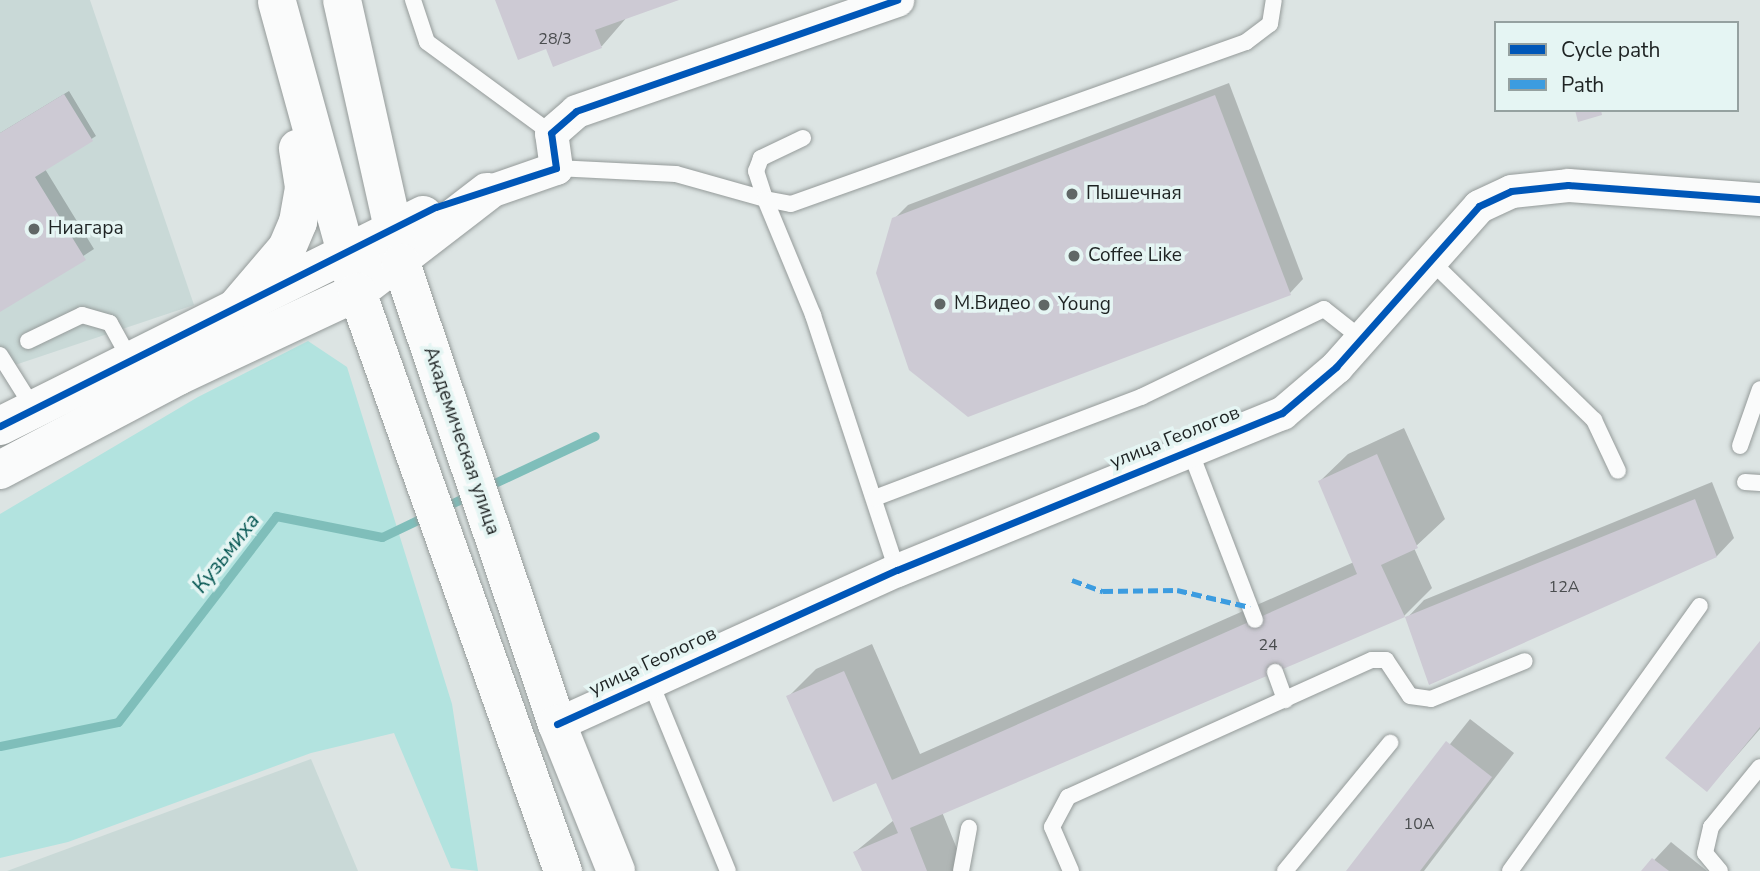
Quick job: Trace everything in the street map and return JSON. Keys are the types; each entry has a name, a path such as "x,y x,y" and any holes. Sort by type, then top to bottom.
{"main road":[{"name":"Академическая улица","path":"342,0 398,247 557,724 616,871"},
{"path":"277,1 357,292 563,871"},
{"path":"234,310 287,247 304,187 277,1"},
{"path":"0,426 345,253 411,248 487,192"},
{"path":"0,470 178,376 357,292 398,247"}],"street":[{"path":"487,192 556,168 551,133 576,111 897,0"},
{"name":"улица Геологов","path":"557,724 897,570 1189,448 1282,413 1362,339 1479,206 1511,191 1568,185 1760,199"}],"lane":[{"path":"413,0 427,42 551,133"},
{"path":"556,168 676,174 791,204 1246,43 1270,24 1274,0"},
{"path":"803,138 761,158 756,171 875,498 897,570"},
{"path":"1431,261 1594,420 1618,471"},
{"path":"875,498 1141,397 1324,309 1362,339"},
{"path":"28,341 82,314 110,323 131,361"},
{"path":"0,355 34,409"},
{"path":"1740,446 1760,389"},
{"path":"1189,448 1255,620"},
{"path":"1510,871 1700,606"},
{"path":"1071,871 1052,827 1068,797 1372,660 1386,660 1410,696 1431,699 1525,661"},
{"path":"1275,673 1285,700"},
{"path":"650,681 728,871"},
{"path":"1284,871 1390,743"},
{"path":"1720,871 1705,853 1711,827 1760,767"},
{"path":"961,871 969,828"}],"shaded area":[{"path":"0,0 90,0 194,305 0,370"},
{"path":"308,341 347,367 452,704 478,871 451,868 394,733 311,753 68,842 0,858 0,514 198,397"},
{"path":"311,759 358,871 7,871"}],"building":[{"path":"495,0 679,0 595,30 602,48 553,67 546,49 518,60"},
{"path":"64,94 93,141 35,177 86,260 0,312 0,133"},
{"path":"1215,95 1291,295 968,417 909,370 876,273 892,218"},
{"path":"1576,112 1601,112 1602,115 1578,122"},
{"path":"1377,454 1418,548 1381,565 1405,617 910,828 927,871 862,871 853,852 898,833 876,783 833,802 786,696 844,671 892,780 1357,574 1318,481"},
{"path":"1695,499 1717,557 1429,685 1405,617"},
{"path":"1760,641 1760,727 1707,792 1665,758"},
{"path":"1446,741 1492,777 1420,871 1346,871"},
{"path":"1652,858 1669,871 1641,871"}],"waterway":[{"name":"Кузьмиха","path":"486,487 595,436"},
{"name":"Кузьмиха","path":"442,508 470,495"},
{"name":"Кузьмиха","path":"0,746 118,722 276,516 382,537 426,516"}],"marked path":[{"path":"1072,580 1103,591 1177,590 1250,607"}],"cycle path":[{"path":"0,426 436,207 556,168 551,133 576,111 897,0"},
{"path":"557,724 897,570 1282,413 1336,367 1479,206 1511,191 1568,185 1760,199"}],"place":[{"name":"Пышечная","path":"1072,194"},
{"name":"Ниагара","path":"34,229"},
{"name":"Coffee Like","path":"1074,256"},
{"name":"М.Видео","path":"940,304"},
{"name":"Young","path":"1044,305"}]}
